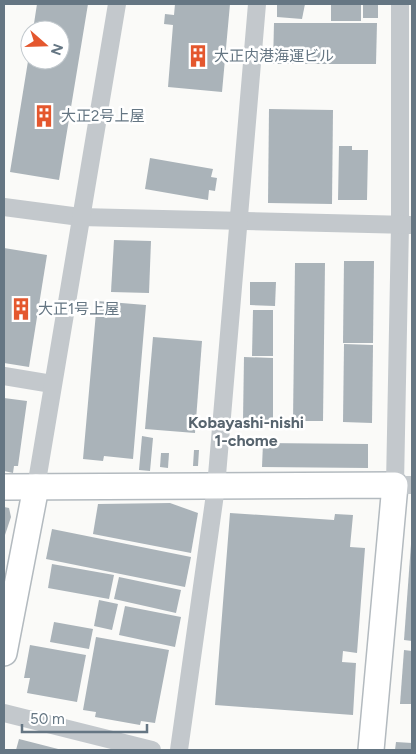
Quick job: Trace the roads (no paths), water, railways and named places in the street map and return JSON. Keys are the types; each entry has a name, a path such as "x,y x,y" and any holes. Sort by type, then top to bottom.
{"street":[{"path":"4,653 36,486 117,4"},
{"path":"180,750 216,487 257,4"},
{"path":"371,750 404,485 406,225 400,4"},
{"path":"4,207 80,217 406,225"},
{"path":"4,376 52,384"},
{"path":"4,487 404,485"},
{"path":"4,713 152,750"}],"place":[{"name":"大正内港海運ビル","path":"198,56"},
{"name":"大正2号上屋","path":"44,116"},
{"name":"大正1号上屋","path":"21,309"}],"district":[{"name":"Kobayashi-nishi 1-chome","path":"246,431"}]}
